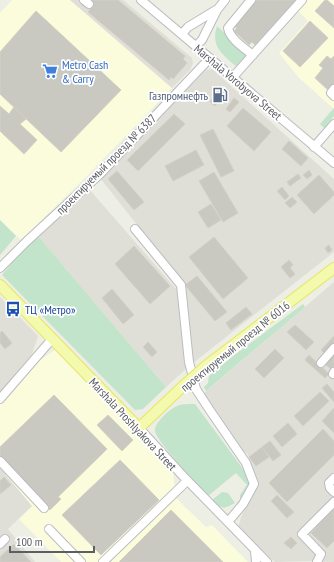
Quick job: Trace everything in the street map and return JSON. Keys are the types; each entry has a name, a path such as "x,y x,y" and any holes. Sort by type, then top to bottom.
{"main road":[{"name":"проектируемый проезд № 6016","path":"139,428 206,366 334,268"},
{"name":"Marshala Proshlyakova Street","path":"0,285 139,428"}],"street":[{"name":"Marshala Vorobyova Street","path":"141,0 334,163"},
{"path":"196,46 202,40 217,10 225,0"},
{"path":"251,0 228,28 231,36 252,55"},
{"path":"233,77 302,0"},
{"path":"182,34 188,27 217,10"},
{"name":"проектируемый проезд № 6387","path":"0,268 101,173 210,58"},
{"path":"334,90 331,93 334,96"},
{"path":"314,147 334,124"},
{"path":"135,229 181,285 189,362 196,389 246,463 254,484 243,504 228,522"},
{"path":"0,399 52,339"},
{"path":"321,364 334,348"},
{"name":"Marshala Proshlyakova Street","path":"139,428 187,481 267,562"},
{"path":"0,460 44,508"},
{"path":"334,478 329,483 330,488 334,492"},
{"path":"103,562 187,481"},
{"path":"317,562 321,554 302,534 334,502"},
{"path":"49,529 81,562"},
{"path":"255,551 255,562"}],"shaded area":[{"path":"12,0 70,0 172,88 88,175 21,240 0,220 0,13"},
{"path":"70,0 123,0 192,58 193,63 190,70 172,88"},
{"path":"307,0 334,0 334,109 299,78 279,53 308,21 297,10"},
{"path":"217,26 249,56 238,68 223,55 217,46 215,34"},
{"path":"212,69 334,179 334,252 193,363 184,285 101,179 206,70"},
{"path":"334,108 334,116 324,128 320,124"},
{"path":"89,189 177,290 187,368 166,387 38,236"},
{"path":"0,220 16,236 0,255"},
{"path":"38,236 166,387 143,409 135,410 2,275 16,258"},
{"path":"334,282 334,562 275,562 238,527 241,517 258,481 247,453 243,451 203,394"},
{"path":"0,297 38,336 32,354 0,392"},
{"path":"303,304 305,307 206,391 204,387 208,383 209,376 233,356"},
{"path":"55,350 173,472 176,498 206,527 212,525 248,562 61,562 19,519 32,506 0,468 0,392 32,354 40,360"},
{"path":"195,404 246,473 251,483 249,489 240,499 240,495 247,485 236,473 208,496 162,444 157,436 155,428 167,413 179,405"},
{"path":"0,468 32,506 8,529 35,562 0,562"},
{"path":"222,492 228,493 235,503 223,508 212,500"}],"building":[{"path":"93,0 118,0 185,56 183,59 187,63 173,79 171,77 169,80 88,12 91,8 88,6"},
{"path":"257,0 296,0 255,45 252,42 249,45 234,31 237,28 234,26"},
{"path":"325,0 334,6 334,28 315,11"},
{"name":"Metro Cash & Carry","path":"36,11 121,90 61,152 0,94 0,52"},
{"path":"310,21 328,38 300,67 283,51"},
{"path":"327,56 331,59 334,56 334,85 329,91 315,78 323,68 319,65"},
{"path":"221,87 226,91 215,106 210,102"},
{"path":"234,98 239,102 230,112 226,109"},
{"path":"0,106 9,114 14,107 26,119 20,124 37,140 24,154 0,131"},
{"path":"243,108 271,132 254,151 227,126"},
{"path":"174,114 185,124 138,171 127,160"},
{"path":"213,129 234,171 221,177 200,135"},
{"path":"289,141 308,158 301,166 282,149"},
{"path":"196,150 204,165 173,181 165,166"},
{"path":"309,170 312,175 307,179 303,175"},
{"path":"117,171 144,202 134,210 108,179"},
{"path":"214,172 238,213 223,222 199,181"},
{"path":"298,174 301,178 290,186 287,182"},
{"path":"319,175 334,192 334,195 314,214 297,195"},
{"path":"282,187 289,196 285,200 277,191"},
{"path":"292,197 297,202 290,208 285,203"},
{"path":"211,204 221,220 208,228 198,212"},
{"path":"214,237 248,278 223,299 189,257"},
{"path":"329,245 332,250 328,253 325,248"},
{"path":"134,246 170,286 150,304 115,264"},
{"path":"289,260 293,265 290,268 295,274 290,278 281,267"},
{"path":"197,276 227,312 215,321 185,285"},
{"path":"112,289 134,315 123,324 102,298"},
{"path":"246,307 252,314 231,330 226,323"},
{"path":"295,325 314,342 306,350 287,332"},
{"path":"2,331 12,343 5,349 0,343 0,333"},
{"path":"334,336 334,344 325,354 321,350"},
{"path":"148,342 157,352 152,357 143,347"},
{"path":"275,349 284,358 264,378 255,369"},
{"path":"334,352 334,368 332,370 324,363"},
{"path":"309,355 329,374 325,378 305,360"},
{"path":"327,384 334,392 334,402 322,388"},
{"path":"320,392 329,401 303,426 294,416"},
{"path":"54,395 107,449 58,497 61,499 50,510 0,458 0,447"},
{"path":"334,408 334,433 322,421"},
{"path":"108,415 133,440 122,451 97,425"},
{"path":"288,423 297,434 282,447 273,436"},
{"path":"323,429 334,441 334,455 287,502 269,483"},
{"path":"270,441 281,455 273,461 262,447"},
{"path":"262,447 269,457 256,466 249,457"},
{"path":"120,460 159,500 101,555 62,515"},
{"path":"4,477 11,485 0,494 0,481"},
{"path":"277,495 294,512 287,518 271,501"},
{"path":"334,508 334,541 327,548 311,533"},
{"path":"171,510 223,562 119,562"},
{"path":"291,537 297,543 291,549 284,543"},
{"path":"14,544 31,562 0,562 0,557"}],"place":[{"name":"Metro Cash & Carry","path":"50,71"},
{"name":"Газпромнефть","path":"220,95"},
{"name":"ТЦ «Метро»","path":"13,309"}]}
